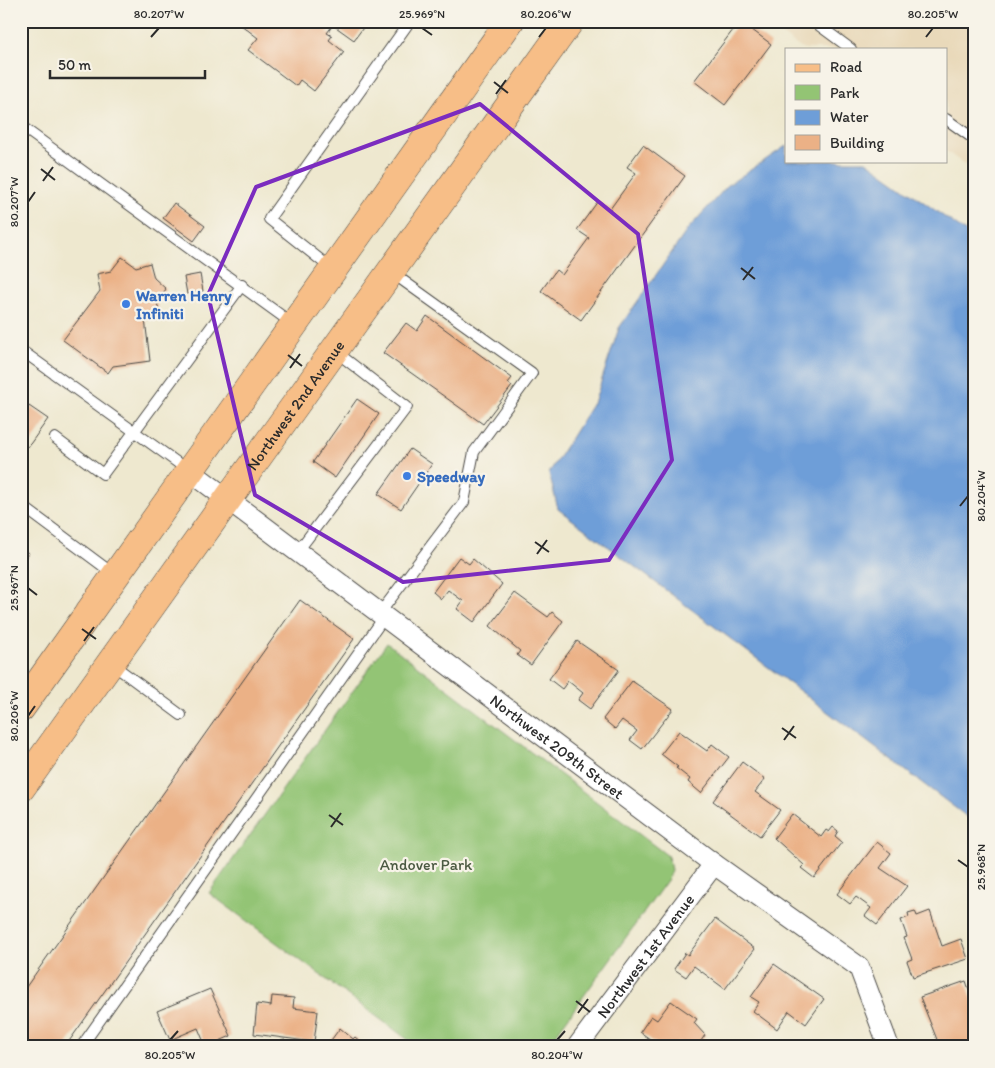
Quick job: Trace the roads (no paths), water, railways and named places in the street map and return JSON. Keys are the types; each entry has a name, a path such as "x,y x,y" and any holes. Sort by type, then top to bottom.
{"main road":[{"path":"21,708 510,21"},
{"name":"Northwest 2nd Avenue","path":"24,780 111,663 567,23"}],"street":[{"name":"Northwest 209th Street","path":"190,471 714,864 859,967 889,1047"},
{"name":"Northwest 1st Avenue","path":"577,1047 714,864"}],"lane":[{"path":"333,270 269,219 410,21"},
{"path":"813,21 849,48"},
{"path":"948,120 974,139"},
{"path":"21,126 242,285 294,325"},
{"path":"81,1047 464,502 474,452 532,373 390,272"},
{"path":"55,438 103,474 242,285"},
{"path":"21,350 190,471"},
{"path":"298,551 407,407 334,350"},
{"path":"21,505 116,575"},
{"path":"111,663 181,715"}],"water":[{"path":"785,147 785,162 867,162 974,238 974,822 558,509 549,473 595,400 619,328 688,229 728,185"}],"place":[{"name":"Warren Henry Infiniti","path":"126,304"},
{"name":"Speedway","path":"407,476"}],"park label":[{"name":"Andover Park","path":"426,864"}]}
